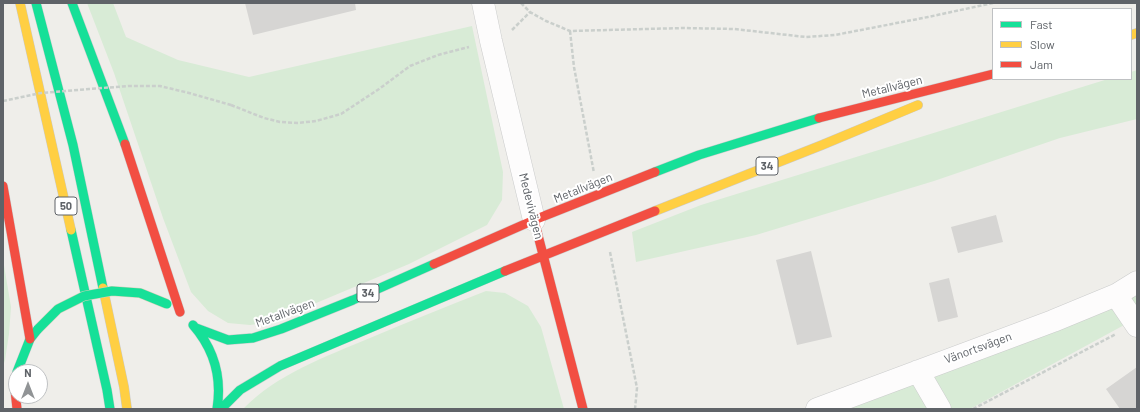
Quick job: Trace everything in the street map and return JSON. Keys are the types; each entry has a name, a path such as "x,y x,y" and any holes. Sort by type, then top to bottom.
{"main road":[{"name":"50","path":"20,3 110,409"},
{"name":"50","path":"36,3 73,145 124,387 127,409"},
{"path":"72,3 129,155 180,312"},
{"name":"Metallvägen","path":"196,328 228,340 253,338 281,329 353,300 534,220 699,155 819,118 991,75"},
{"name":"Metallvägen","path":"221,409 240,390 280,366 356,332 543,255 822,145 991,75"},
{"path":"3,186 30,339"},
{"name":"Medevivägen","path":"534,220 583,409"},
{"name":"34","path":"21,364 30,339 58,309 84,296 112,291 140,293 167,304 180,312 196,328 209,347 216,368 219,390 217,409"}],"street":[{"name":"Medevivägen","path":"483,3 534,220"},
{"name":"Vänortsvägen","path":"817,409 1053,321 1116,295 1137,282"},
{"path":"1116,295 1136,325"},
{"path":"918,371 940,409"}],"path":[{"path":"521,3 530,12 570,32 684,28 734,30 806,36 835,35 993,3"},
{"path":"3,101 41,93 129,86 160,86 188,92 280,122 298,124 316,121 340,114 379,89 410,66 438,55 502,37 510,32 530,12"},
{"path":"570,32 574,68 594,174"},
{"path":"610,248 637,388 636,409"},
{"path":"973,409 1136,325"}],"green space":[{"path":"87,3 113,3 126,37 178,60 249,77 472,26 503,172 502,200 487,225 409,264 271,322 250,325 228,323 208,311 191,292 163,218 114,73"},
{"path":"1137,70 1137,119 1060,138 934,181 756,235 636,262 632,232 701,205 1105,80 1132,80 1132,72"},
{"path":"3,259 11,307 9,334 3,366"},
{"path":"1137,271 1137,318 970,409 807,409 1115,286"},
{"path":"486,291 505,293 528,306 541,327 564,409 243,409 271,386 302,368 336,352"}],"building":[{"path":"245,3 355,3 356,10 253,35"},
{"path":"996,215 1003,242 958,253 951,227"},
{"path":"811,251 832,337 797,345 776,260"},
{"path":"949,278 958,317 938,322 929,283"},
{"path":"1137,367 1137,409 1120,409 1106,389"}],"traffic: fast":[{"path":"36,3 73,145 103,288"},
{"path":"72,3 125,144"},
{"path":"655,172 699,155 819,118"},
{"path":"71,230 110,409"},
{"path":"196,328 228,340 253,338 281,329 353,300 434,264"},
{"path":"221,409 240,390 280,366 505,271"},
{"path":"38,329 58,309 84,296 112,291 140,293 167,304"},
{"path":"193,325 206,344 215,364 218,386 217,409"},
{"path":"20,364 30,339 38,329"}],"traffic: slow":[{"path":"20,3 71,230"},
{"path":"1132,35 1137,33"},
{"path":"655,211 822,145 918,105"},
{"path":"103,288 124,387 127,409"}],"traffic: jam":[{"path":"819,118 992,74"},
{"path":"125,144 180,312"},
{"path":"434,264 534,220 655,172"},
{"path":"3,186 30,339"},
{"path":"505,271 655,211"},
{"path":"534,220 583,409"},
{"path":"16,404 17,409"}]}
